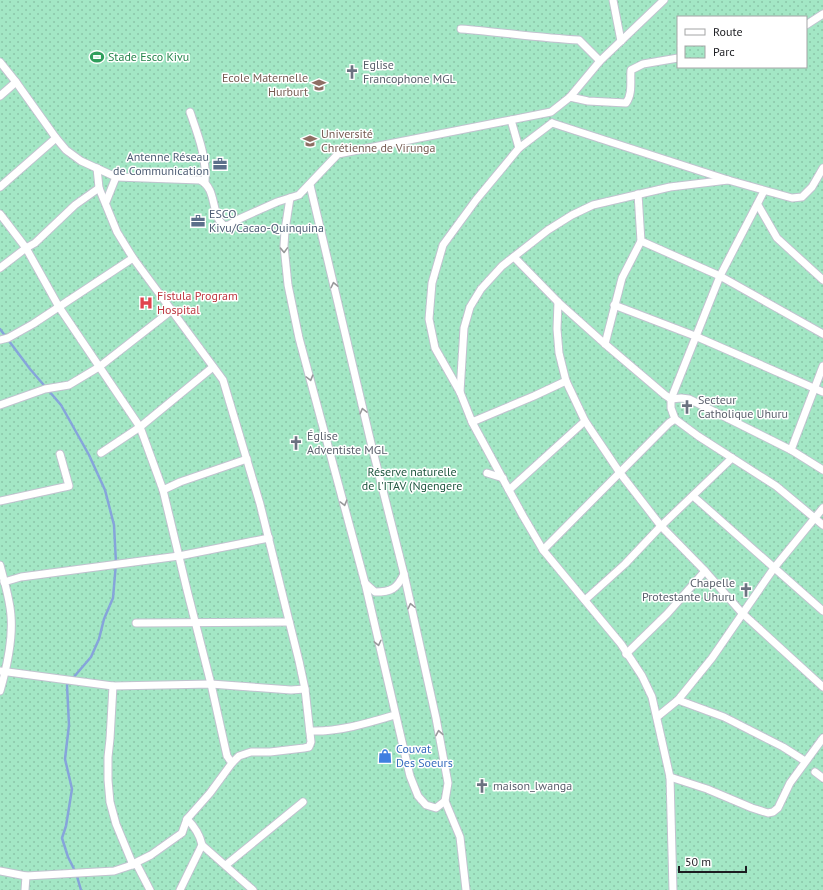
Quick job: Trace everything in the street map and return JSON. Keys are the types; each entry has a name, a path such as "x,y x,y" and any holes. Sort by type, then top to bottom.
{"street":[{"path":"613,0 621,41"},
{"path":"190,112 206,169 205,182 212,194 218,219 224,226 230,225 244,217 299,195 338,154 551,112 570,97 600,61 664,0"},
{"path":"807,23 823,14"},
{"path":"461,29 579,40 600,61"},
{"path":"570,97 588,101 626,103 629,100 631,70 643,64 677,58"},
{"path":"0,62 56,138 66,150 76,158 116,177 200,180 205,182"},
{"path":"0,96 16,82"},
{"path":"551,112 552,123"},
{"path":"511,120 519,148"},
{"path":"552,123 519,148 476,200 443,245 432,283 429,319 435,348 460,392 472,422 543,550 621,644 626,654 642,676 652,697 670,777 673,890"},
{"path":"552,123 728,180 792,198 802,197 812,187 823,168"},
{"path":"0,187 56,138"},
{"path":"0,871 26,876 114,871 134,864 151,856 182,833 187,819 239,756 251,752 276,752 309,746 311,742 299,661 269,538 223,380 133,258 117,232 99,188 97,168"},
{"path":"106,202 116,177"},
{"path":"460,392 464,328 470,306 481,290 502,266 548,230 572,215 593,205 670,187 728,180"},
{"path":"310,185 364,415 404,574 436,718 448,783 445,801 460,837 466,890"},
{"path":"0,268 35,243 75,204 99,188"},
{"path":"764,191 720,276 671,399 671,408 675,419 776,486 823,525"},
{"path":"605,344 622,278 641,241 638,194"},
{"path":"290,198 284,246 288,285 299,338 365,583 410,776 418,796 426,806 436,808 445,801"},
{"path":"758,205 777,238 823,280"},
{"path":"0,214 26,248 59,307 140,427 163,490 211,684 226,756 232,763"},
{"path":"641,241 720,276 823,334"},
{"path":"514,257 558,302 658,390 671,399 689,399 791,450 823,470"},
{"path":"0,340 8,338 59,307 133,258"},
{"path":"558,302 557,329 559,353 566,381 585,421 620,473 661,526 742,613 823,687"},
{"path":"614,305 695,336 823,392"},
{"path":"0,406 45,389 70,385 99,367 172,310"},
{"path":"791,450 823,366"},
{"path":"101,453 140,427 213,367"},
{"path":"472,422 566,381"},
{"path":"543,550 634,457 675,419"},
{"path":"509,490 585,421"},
{"path":"0,501 69,486 60,454"},
{"path":"585,600 625,564 661,526 732,458"},
{"path":"163,490 180,482 247,459"},
{"path":"487,473 503,478"},
{"path":"693,496 823,611"},
{"path":"657,717 678,700 712,658 774,568 823,508"},
{"path":"4,582 20,577 60,571 179,556 269,538"},
{"path":"0,565 11,616 11,643 3,672 0,691"},
{"path":"626,654 667,614 705,572"},
{"path":"365,583 375,592 386,592 396,588 404,574"},
{"path":"136,622 289,622"},
{"path":"3,672 113,686 211,684 291,690 304,689"},
{"path":"113,686 108,757 110,802 116,824 134,864 150,890"},
{"path":"678,700 730,720 783,747 805,761"},
{"path":"310,731 323,732 348,728 395,715"},
{"path":"670,777 706,789 752,808 768,813 773,812 778,808 790,783 823,738"},
{"path":"815,772 823,778"},
{"path":"226,865 303,802"},
{"path":"187,819 194,826 202,844 253,890"},
{"path":"180,890 202,844"},
{"path":"25,890 26,876"}],"green space":[{"name":"Réserve naturelle de l'ITAV (Ngengere","path":"0,0 823,0 823,890 0,890"}],"waterway":[{"path":"0,329 30,369 61,405 89,455 105,490 114,525 116,563 113,598 104,619 99,639 91,657 67,685 69,725 65,759 72,789 66,826 62,838 81,890"}],"place":[{"name":"Stade Esco Kivu","path":"97,57"},
{"name":"Eglise Francophone MGL","path":"352,72"},
{"name":"Ecole Maternelle Hurburt","path":"319,85"},
{"name":"Université Chrétienne de Virunga","path":"310,141"},
{"name":"Antenne Réseau de Communication","path":"220,164"},
{"name":"ESCO Kivu/Cacao-Quinquina","path":"198,221"},
{"name":"Fistula Program Hospital","path":"146,303"},
{"name":"Secteur Catholique Uhuru","path":"687,407"},
{"name":"Église Adventiste MGL","path":"296,443"},
{"name":"Chapelle Protestante Uhuru","path":"746,590"},
{"name":"Couvat Des Soeurs","path":"385,756"},
{"name":"maison_lwanga","path":"482,786"}]}
